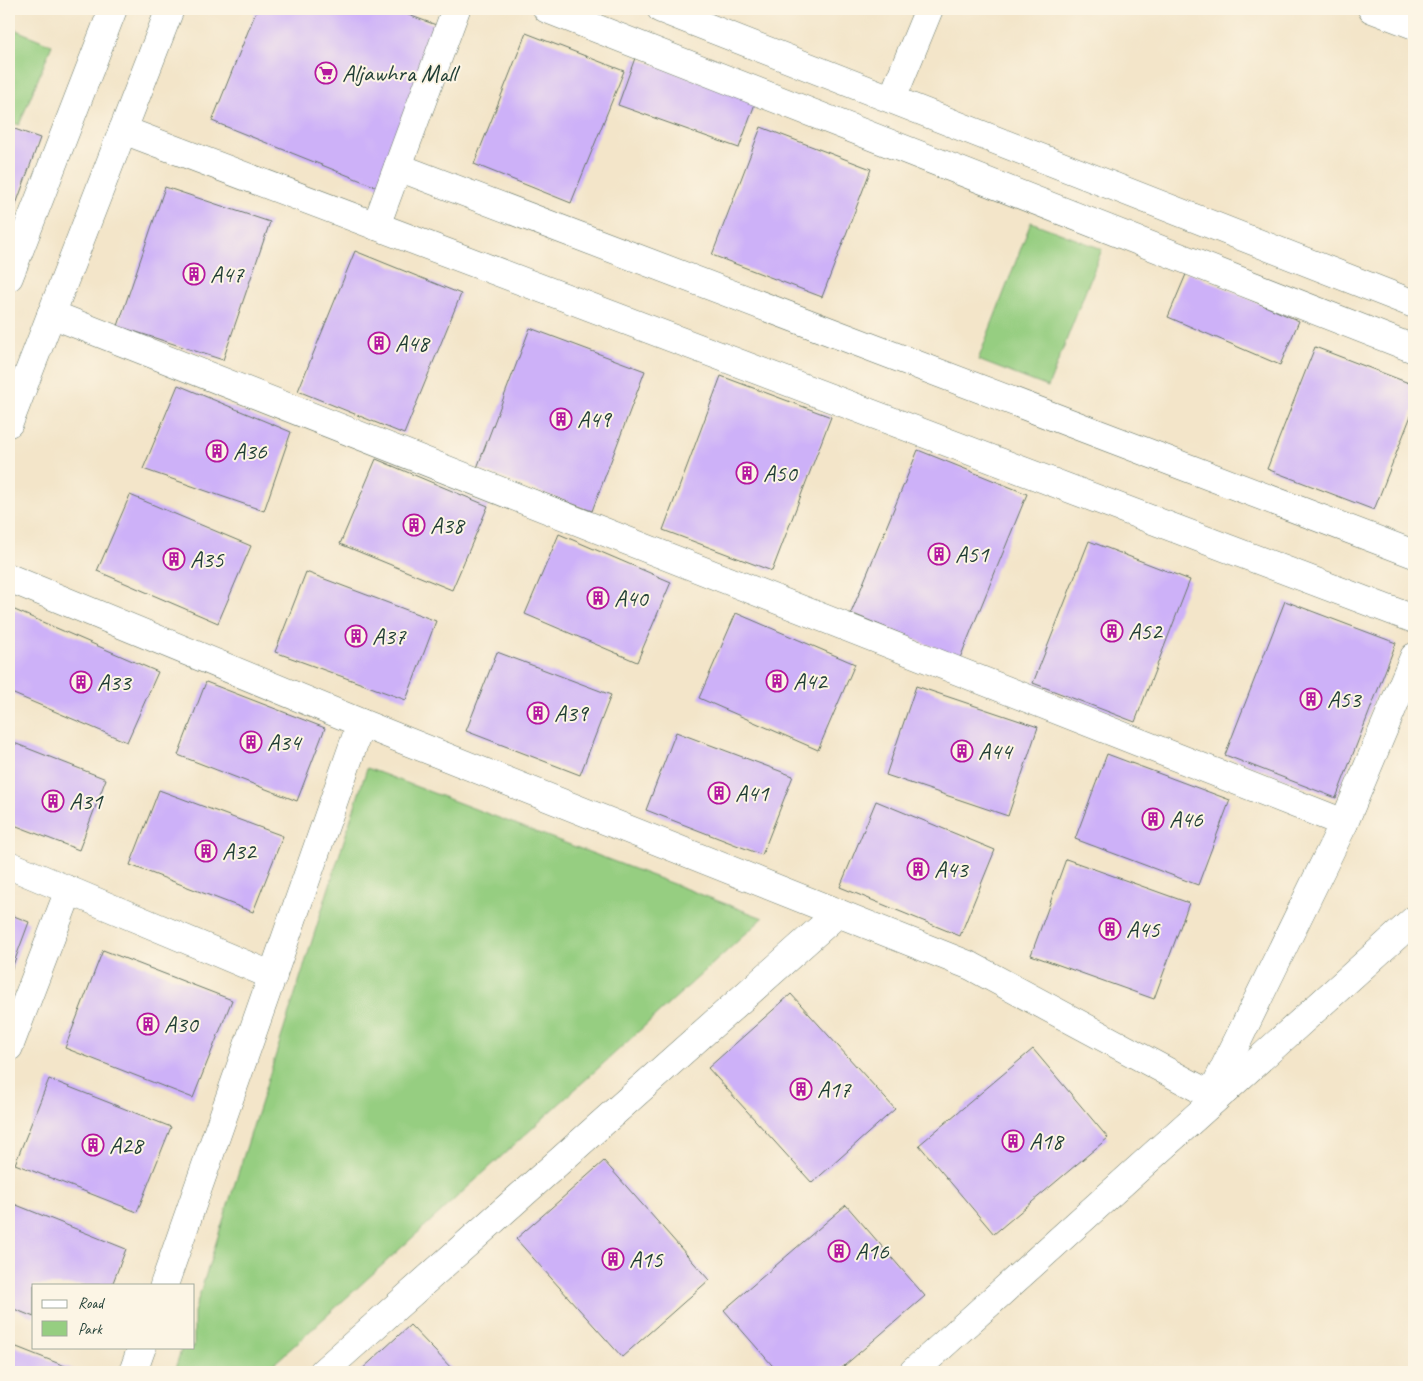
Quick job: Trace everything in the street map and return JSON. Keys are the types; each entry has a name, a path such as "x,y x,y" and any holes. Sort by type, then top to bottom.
{"street":[{"path":"9,277 113,9"},
{"path":"9,423 170,9"},
{"path":"376,226 456,9"},
{"path":"547,9 1414,350"},
{"path":"661,9 1414,304"},
{"path":"892,99 929,9"},
{"path":"1372,9 1414,25"},
{"path":"123,130 1414,619"},
{"path":"398,167 1414,554"},
{"path":"51,314 1344,824"},
{"path":"9,578 362,723 971,966 1219,1092"},
{"path":"1219,1092 1344,824 1414,657"},
{"path":"164,1284 362,723"},
{"path":"9,865 273,976"},
{"path":"9,1047 69,890"},
{"path":"323,1372 838,913"},
{"path":"913,1372 1219,1092 1414,920"},
{"path":"133,1372 142,1348"}],"green space":[{"path":"9,27 52,45 19,125 9,121"},
{"path":"1031,222 1102,249 1048,387 978,360"},
{"path":"367,768 763,918 265,1372 174,1372 182,1348 195,1348 195,1309"}],"building":[{"name":"Aljawhra Mall","path":"257,9 392,9 439,26 379,188 212,121"},
{"path":"526,33 624,71 571,203 474,164"},
{"path":"635,58 756,101 739,148 618,105"},
{"path":"9,127 40,138 9,224"},
{"path":"761,127 871,169 822,297 712,255"},
{"name":"A47","path":"165,187 270,222 223,360 118,326"},
{"name":"A48","path":"355,251 461,294 404,434 298,391"},
{"path":"1187,272 1299,321 1280,365 1168,317"},
{"name":"A49","path":"530,328 645,371 592,511 477,468"},
{"path":"1315,347 1414,385 1414,408 1374,510 1267,469"},
{"name":"A50","path":"721,376 831,417 772,571 663,530"},
{"name":"A36","path":"178,385 291,432 264,511 143,469"},
{"name":"A51","path":"918,450 1027,494 960,658 851,613"},
{"name":"A38","path":"376,459 488,506 452,590 340,544"},
{"name":"A35","path":"130,495 251,546 218,623 97,571"},
{"name":"A40","path":"559,534 671,582 637,662 525,614"},
{"name":"A52","path":"1089,541 1190,580 1135,722 1033,683"},
{"name":"A37","path":"306,572 436,621 406,700 275,652"},
{"name":"A53","path":"1285,601 1396,643 1336,798 1225,755"},
{"name":"A33","path":"10,608 158,672 127,742 9,692"},
{"name":"A42","path":"736,613 855,664 818,750 699,698"},
{"name":"A39","path":"497,652 611,695 580,775 466,731"},
{"name":"A34","path":"206,682 325,728 297,801 178,755"},
{"name":"A44","path":"916,686 1038,727 1008,816 886,775"},
{"name":"A41","path":"676,732 793,776 762,855 646,810"},
{"name":"A31","path":"9,741 106,779 79,850 9,823"},
{"name":"A46","path":"1107,754 1230,800 1198,885 1075,839"},
{"name":"A32","path":"159,790 283,836 253,912 130,865"},
{"name":"A43","path":"876,801 995,850 960,936 840,887"},
{"name":"A45","path":"1066,859 1189,903 1154,999 1031,955"},
{"path":"9,914 29,922 9,976"},
{"name":"A30","path":"103,950 232,1000 193,1098 65,1048"},
{"name":"A17","path":"791,994 895,1109 812,1183 708,1068"},
{"name":"A18","path":"1033,1049 1108,1138 994,1234 919,1145"},
{"name":"A28","path":"49,1079 171,1127 137,1212 15,1164"},
{"name":"A15","path":"604,1161 709,1280 622,1357 516,1239"},
{"path":"9,1202 126,1249 112,1284 32,1284 32,1316 9,1307"},
{"name":"A16","path":"846,1205 925,1296 837,1372 778,1372 724,1310"},
{"path":"410,1325 455,1372 359,1372"},
{"path":"9,1344 75,1370 74,1372 9,1372"}],"place":[{"name":"Aljawhra Mall","path":"326,73"},
{"name":"A47","path":"194,274"},
{"name":"A48","path":"379,343"},
{"name":"A49","path":"561,419"},
{"name":"A36","path":"217,451"},
{"name":"A50","path":"747,473"},
{"name":"A38","path":"414,525"},
{"name":"A51","path":"939,554"},
{"name":"A35","path":"174,559"},
{"name":"A40","path":"598,598"},
{"name":"A52","path":"1112,631"},
{"name":"A37","path":"356,636"},
{"name":"A42","path":"777,681"},
{"name":"A33","path":"81,682"},
{"name":"A53","path":"1311,699"},
{"name":"A39","path":"538,713"},
{"name":"A34","path":"251,742"},
{"name":"A44","path":"962,751"},
{"name":"A41","path":"719,793"},
{"name":"A31","path":"53,801"},
{"name":"A46","path":"1153,819"},
{"name":"A32","path":"206,851"},
{"name":"A43","path":"918,869"},
{"name":"A45","path":"1110,929"},
{"name":"A30","path":"148,1024"},
{"name":"A17","path":"801,1089"},
{"name":"A18","path":"1013,1141"},
{"name":"A28","path":"93,1145"},
{"name":"A16","path":"839,1251"},
{"name":"A15","path":"613,1259"}]}
